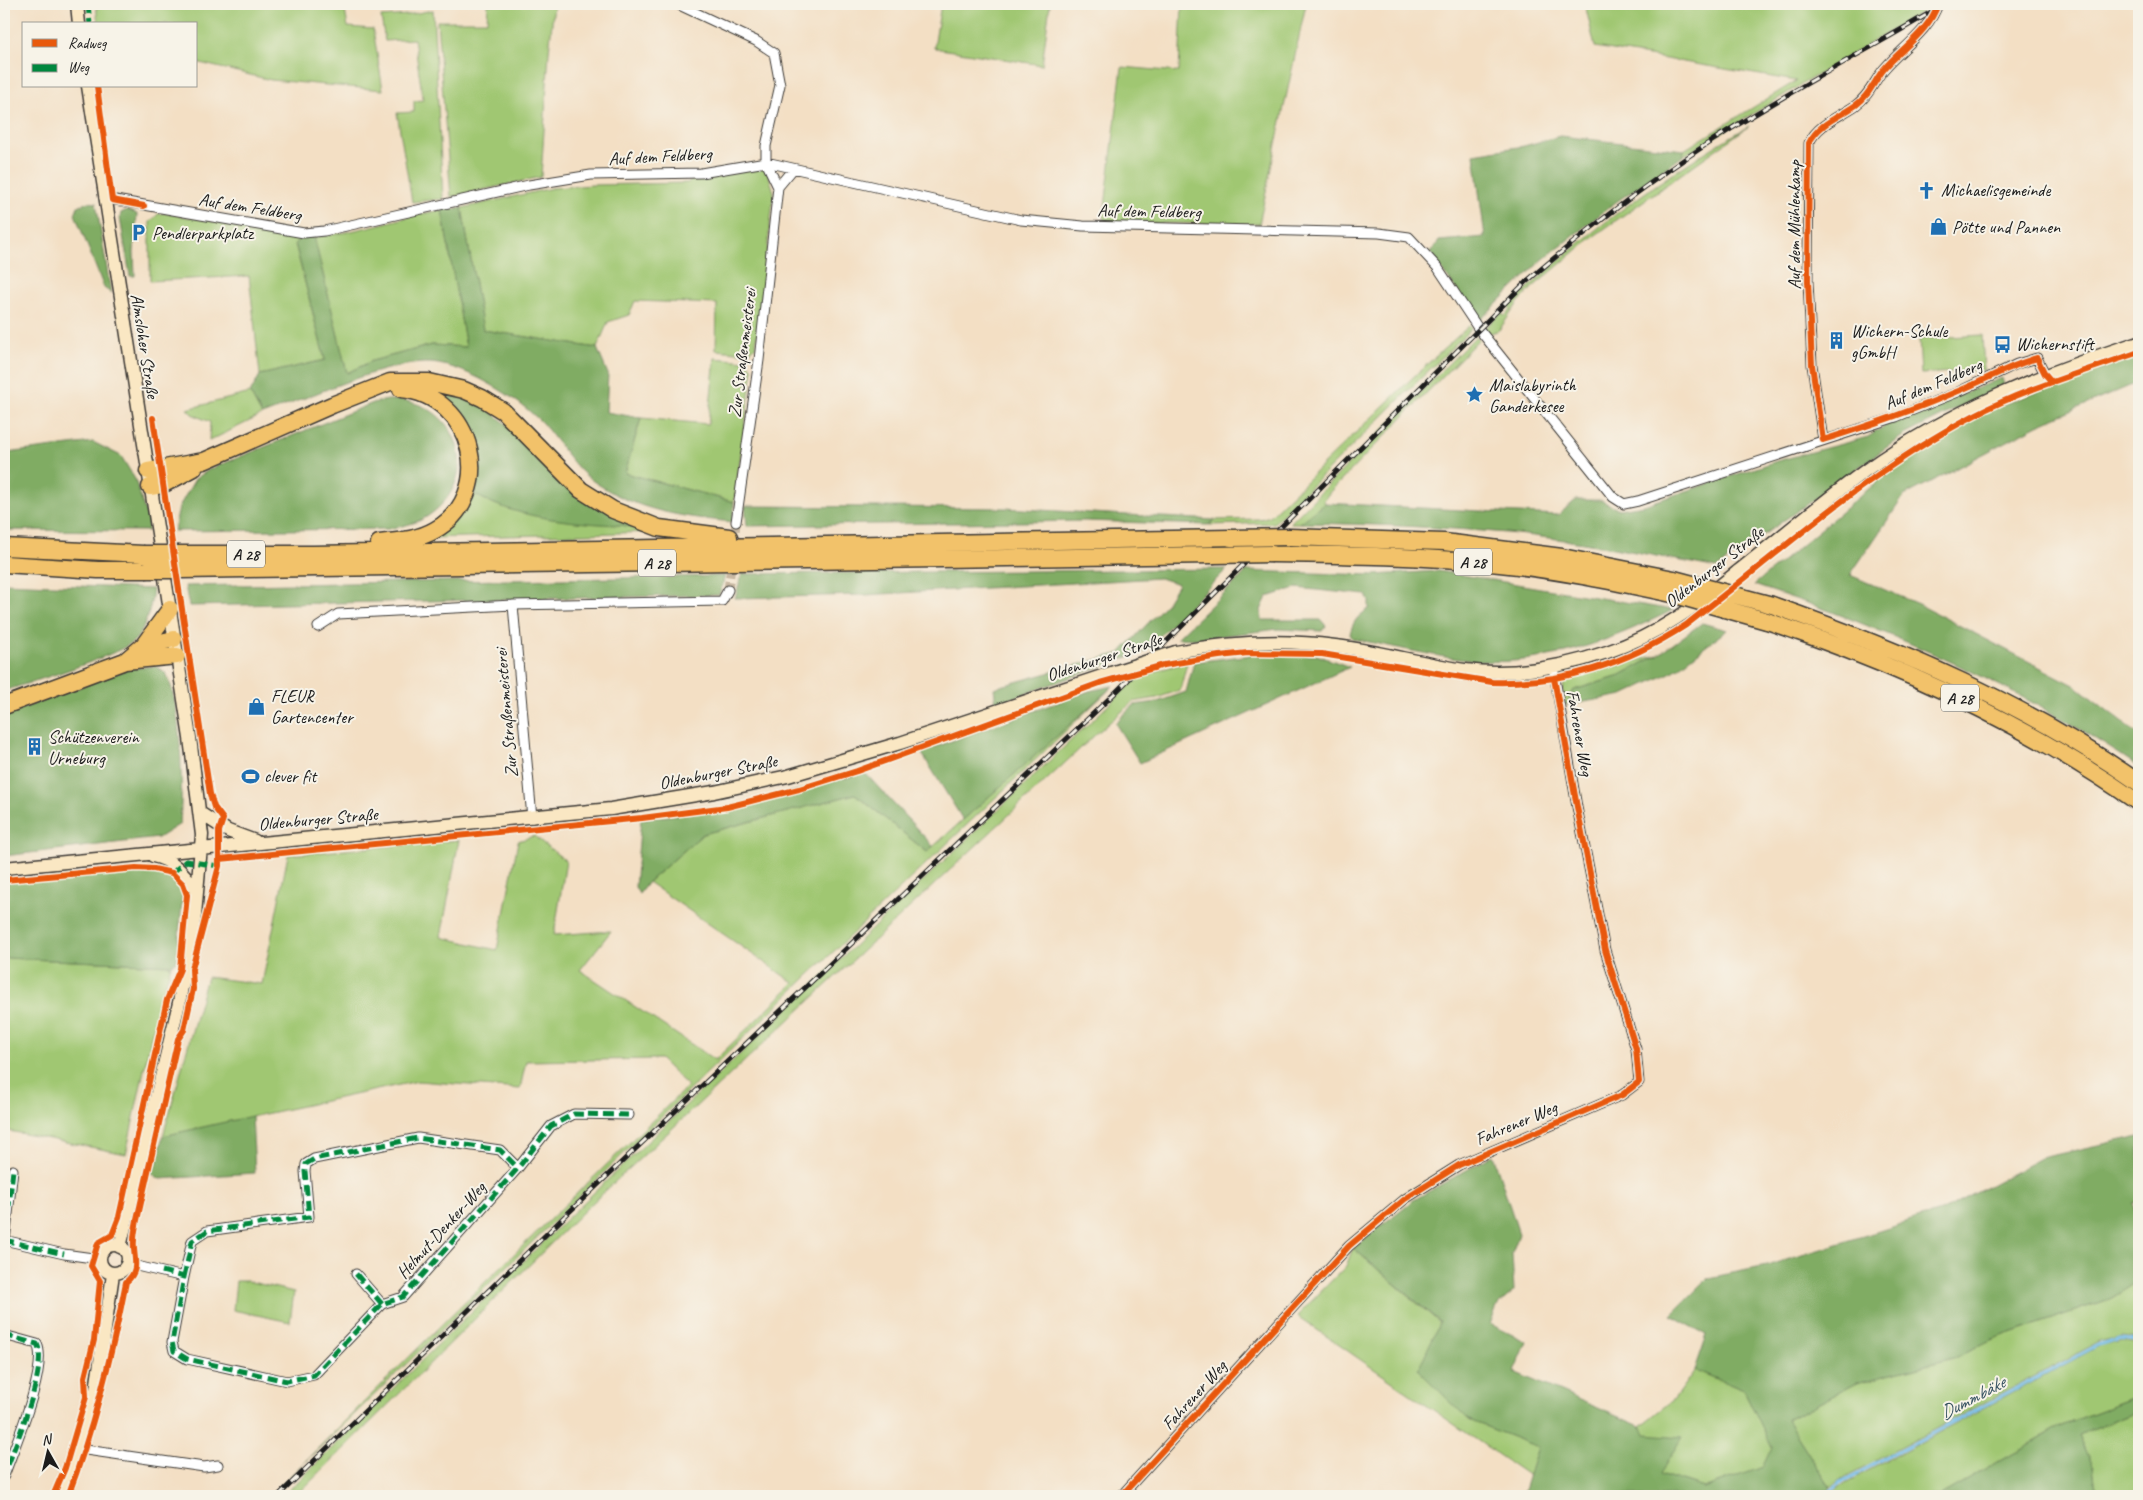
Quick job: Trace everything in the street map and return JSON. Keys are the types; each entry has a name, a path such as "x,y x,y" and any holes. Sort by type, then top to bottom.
{"highway":[{"path":"149,479 204,461 390,382 408,381 445,385 464,390 482,398 503,411 582,490 613,510 659,528 731,537 758,546"},
{"path":"313,554 332,544 406,540 434,531 458,509 467,491 471,470 470,448 463,429 454,416 442,404 413,391 368,390"},
{"name":"A 28","path":"7,566 98,570 179,554 313,554 1289,537 1453,543 1562,557 1673,587 1849,649 1965,700 2070,758 2139,803"},
{"name":"A 28","path":"4,547 144,562 181,570 1272,554 1389,556 1500,564 1673,587 1772,604 1854,634 1968,684 2056,731 2139,783"},
{"path":"125,661 143,646 170,609"},
{"path":"143,646 174,639"},
{"path":"4,706 125,661 177,656"}],"main road":[{"path":"77,4 79,22"},
{"name":"Almsloher Straße","path":"88,88 104,198 170,609 200,813 202,848 179,1003 120,1246"},
{"name":"Oldenburger Straße","path":"4,868 262,842 532,818 620,808 714,792 788,776 900,743 1176,652 1230,643 1275,641 1338,646 1467,670 1553,667 1607,652 1647,635 1686,614 1865,471 1893,452 1971,406 2045,374 2139,342"},
{"path":"200,813 228,831 244,838 262,842"},
{"path":"143,854 163,858 178,867 197,890"},
{"path":"108,1246 120,1246 128,1255 128,1264 123,1271 113,1274 104,1269 100,1259 103,1251 108,1246"},
{"path":"63,1496 96,1390 113,1274"}],"street":[{"path":"677,4 756,41 774,53 780,85 766,146 766,162 778,188 793,169"},
{"name":"Auf dem Mühlenkamp","path":"1823,440 1812,365 1808,272 1809,143 1814,133 1856,105 1871,90 1882,71 1896,55 1930,23 1938,4"},
{"name":"Auf dem Feldberg","path":"104,198 304,233 324,231 538,183 591,175 701,172 766,162 1021,220 1083,226 1379,233 1409,237 1438,268 1478,328 1613,497 1624,504 1896,417 1958,392 2017,364 2037,358 2045,374"},
{"name":"Zur Straßenmeisterei","path":"736,522 759,360 778,188"},
{"path":"318,628 338,614 513,605 722,601 728,590"},
{"name":"Zur Straßenmeisterei","path":"513,605 532,818"},
{"name":"Fahrener Weg","path":"1121,1496 1350,1246 1405,1199 1459,1164 1622,1095 1639,1082 1636,1049 1603,940 1577,807 1553,667"},
{"name":"Helmut-Denker-Weg","path":"518,1168 500,1150 418,1138 314,1159 306,1164 305,1171 309,1217 207,1231 192,1241 172,1342 174,1351 187,1359 287,1381 314,1374 382,1304 404,1297 518,1168 551,1126 574,1114 629,1115"},
{"path":"13,1170 4,1240 64,1254 100,1259"},
{"path":"128,1264 184,1277"},
{"path":"356,1274 382,1304"},
{"path":"4,1334 37,1344 41,1361 28,1412 4,1476"},
{"path":"79,1449 204,1467 218,1465"}],"green space":[{"path":"96,4 344,5 348,27 373,29 383,90 271,80 198,62 198,22 98,22"},
{"path":"488,4 554,4 541,177 451,197 437,21 487,21"},
{"path":"941,4 1050,4 1042,65 934,48"},
{"path":"1182,4 1306,4 1259,224 1103,223 1122,67 1179,72"},
{"path":"1585,4 1935,4 1683,156 1684,150 1796,81 1595,47"},
{"path":"433,10 443,199 412,202 397,113 414,112 414,101 423,100 414,39 385,41 381,17"},
{"path":"1749,126 1590,239 1533,287 1518,303 1499,330 1489,334 1484,329 1501,313 1505,316 1511,310 1508,307 1535,281 1623,209 1653,187"},
{"path":"1560,136 1684,150 1683,156 1616,202 1541,261 1479,321 1430,253 1439,241 1485,237 1474,154 1524,146"},
{"path":"762,166 768,173 774,192 756,346 748,353 716,350 717,304 635,301 629,315 608,322 597,348 483,330 462,208 552,188 592,185 687,183 702,175 722,174"},
{"path":"88,202 96,203 111,293 104,288 75,214 78,206"},
{"path":"462,208 483,330 597,348 608,374 606,412 641,418 625,473 734,502 733,522 695,518 660,511 643,506 610,491 593,481 579,469 543,424 519,403 488,383 454,368 438,364 405,365 364,376 262,415 250,393 260,375 325,360 295,243 302,237 314,237 347,373 372,361 432,345 466,347 442,210"},
{"path":"127,210 137,214 134,252 135,276 130,276 120,218 121,213"},
{"path":"442,210 466,347 432,345 372,361 347,373 314,237 346,232"},
{"path":"164,213 302,237 295,244 325,360 260,375 249,276 150,281 150,222 158,214"},
{"path":"1470,325 1472,328 1274,523 1209,525 1215,520 1260,519 1270,516 1411,379"},
{"path":"1982,335 1984,370 1921,374 1919,339"},
{"path":"1476,336 1479,339 1330,492 1324,500 1325,503 1299,523 1290,523"},
{"path":"2139,355 2139,382 2038,425 1904,496 1850,575 1918,604 2076,686 2139,735 2139,767 2038,705 1967,669 1845,617 1754,585 1890,471 1977,414"},
{"path":"715,358 746,361 753,369 734,502 625,473 641,418 708,424"},
{"path":"2002,378 2004,385 1904,435 1717,568 1586,543 1507,533 1403,526 1299,523 1325,503 1558,515 1576,500 1600,500 1619,509 1644,505 1777,461 1868,437 1889,423"},
{"path":"437,389 479,402 634,526 572,522 531,515 492,503 474,494 478,462 474,435 460,412"},
{"path":"250,393 262,415 209,441 210,422 192,414 187,409"},
{"path":"388,400 412,403 432,411 447,425 456,442 459,461 456,481 446,500 428,516 414,523 388,529 174,531 179,507 195,479 210,469 373,403"},
{"path":"4,429 7,453 93,442 121,456 135,479 148,521 148,531 4,530"},
{"path":"474,494 495,504 540,516 633,527 656,532 430,538"},
{"path":"745,506 1005,508 1215,520 1208,525 1086,521 747,526"},
{"path":"1227,569 1145,651 996,704 994,688 1120,653 1165,605 1178,584 1160,578 865,595 735,598 742,574"},
{"path":"1247,571 1374,575 1438,571 1673,610 1603,641 1578,649 1529,659 1477,661 1431,655 1353,639 1350,634 1354,622 1369,609 1369,601 1366,595 1296,588 1267,597 1261,610 1262,620 1321,620 1326,626 1322,631 1278,629 1195,639 1177,638"},
{"path":"725,576 719,595 189,606 185,586"},
{"path":"4,583 153,589 146,622 136,639 128,646 95,660 4,691"},
{"path":"1702,623 1727,630 1674,671 1623,695 1568,705 1574,690 1617,677 1658,655"},
{"path":"1251,655 1317,655 1350,667 1140,763 1115,723 1134,705 1157,702 1186,692 1194,662"},
{"path":"1658,655 1617,677 1574,690 1568,705 1565,704 1564,680"},
{"path":"1187,663 1180,690 1157,698 1133,702 1096,734 588,1207 296,1496 283,1496 585,1201 1139,676"},
{"path":"155,666 166,673 175,705 181,769 180,824 158,838 4,856 4,715 128,669"},
{"path":"1113,686 768,1014 274,1492 447,1319 688,1086 660,1059 526,1061 520,1089 418,1081 163,1136 207,977 262,984 288,855 459,840 441,937 497,950 518,841 534,836 566,861 554,935 611,931 580,970 715,1060 794,983 648,882 703,834 855,794 927,852"},
{"path":"1113,686 963,820 921,752 1089,691"},
{"path":"865,773 933,846 927,852 855,794 703,834 648,882 639,894 635,887 641,819 726,809"},
{"path":"138,870 169,875 183,890 177,960 171,965 4,958 4,883"},
{"path":"4,958 171,965 152,1033 126,1154 4,1130"},
{"path":"252,1116 255,1173 160,1179 151,1173 157,1163 163,1136"},
{"path":"2139,1136 2139,1201 2132,1203 2139,1222 2139,1281 2110,1299 1993,1339 1953,1358 1857,1383 1787,1420 1830,1487 1819,1496 1522,1496 1538,1447 1469,1420 1418,1370 1440,1322 1353,1248 1412,1201 1493,1155 1519,1234 1512,1253 1514,1291 1498,1305 1490,1324 1527,1342 1514,1372 1640,1426 1646,1434 1682,1437 1660,1474 1704,1488 1763,1466 1772,1447 1744,1390 1695,1370 1707,1335 1671,1315 1708,1278 1767,1266 1940,1212 2041,1158"},
{"path":"1353,1248 1440,1323 1469,1420 1538,1447 1529,1476 1297,1316 1346,1266"},
{"path":"236,1281 247,1281 294,1292 290,1322 233,1310"},
{"path":"2139,1281 2139,1338 2123,1336 2099,1342 1849,1475 1830,1487 1787,1420 1857,1383 1953,1358 1993,1339 2110,1299"},
{"path":"2122,1340 2139,1343 2139,1396 2064,1424 1939,1496 1827,1496 1845,1483 2101,1345"},
{"path":"1695,1370 1744,1390 1773,1447 1764,1466 1704,1488 1660,1474 1646,1434 1640,1426 1674,1399"},
{"path":"2139,1396 2139,1411 2079,1435 2094,1468 2098,1496 1939,1496 2064,1424"},
{"path":"2139,1411 2139,1496 2098,1496 2094,1468 2079,1435"}],"waterway":[{"name":"Dummbäke","path":"1823,1496 1843,1481 2098,1345 2120,1338 2139,1340"}],"tunnel":[{"path":"734,544 736,522"},
{"path":"728,590 732,559"}],"railway":[{"path":"278,1496 565,1216 1116,692 1526,282 1614,210 1707,144 1795,90 1945,4"}],"marked path":[{"path":"88,4 90,22"},
{"path":"172,873 186,861 219,866"},
{"path":"162,1271 184,1277 172,1342 174,1351 187,1359 287,1381 314,1375 382,1304 403,1297 518,1168 551,1126 574,1114 629,1115"},
{"path":"184,1277 192,1241 207,1231 309,1217 305,1171 306,1164 314,1159 418,1138 500,1150 518,1168"},
{"path":"5,1241 13,1170"},
{"path":"4,1240 64,1254"},
{"path":"356,1274 382,1304"},
{"path":"4,1335 37,1344 39,1355 34,1389 22,1429 4,1476"}],"cycle path":[{"path":"1938,4 1934,14 1922,31 1884,69 1865,97 1823,126 1809,143 1808,281 1812,365 1823,440 1923,406 2016,365 2037,358 2045,374 2052,382"},
{"path":"97,88 112,200 144,206"},
{"path":"220,859 642,818 727,807 799,789 857,771 1100,683 1164,665 1219,656 1248,653 1322,654 1492,682 1519,682 1544,679 1594,669 1640,651 1686,625 1825,514 1861,487 1934,438 1973,416 2013,397 2139,352"},
{"path":"68,1496 86,1444 101,1390 115,1337 126,1282 134,1272 134,1235 178,1039 184,1030 193,989 192,969 219,866 219,831 223,819 214,807 210,794 153,418"},
{"path":"1121,1496 1349,1246 1405,1199 1459,1165 1622,1095 1639,1082 1636,1049 1605,950 1554,678"},
{"path":"4,880 136,868 154,869 172,873 183,884 187,895 180,969 167,1000 119,1217 112,1235 98,1243 91,1266 100,1281 94,1340 85,1377 86,1397 65,1468 53,1496"}],"place":[{"name":"Michaelisgemeinde","path":"1927,190"},
{"name":"Pötte und Pannen","path":"1938,227"},
{"name":"Pendlerparkplatz","path":"138,233"},
{"name":"Wichern-Schule gGmbH","path":"1837,341"},
{"name":"Wichernstift","path":"2002,344"},
{"name":"Maislabyrinth Ganderkesee","path":"1475,395"},
{"name":"FLEUR Gartencenter","path":"257,706"},
{"name":"Schützenverein Urneburg","path":"34,747"},
{"name":"clever fit","path":"250,776"}]}
